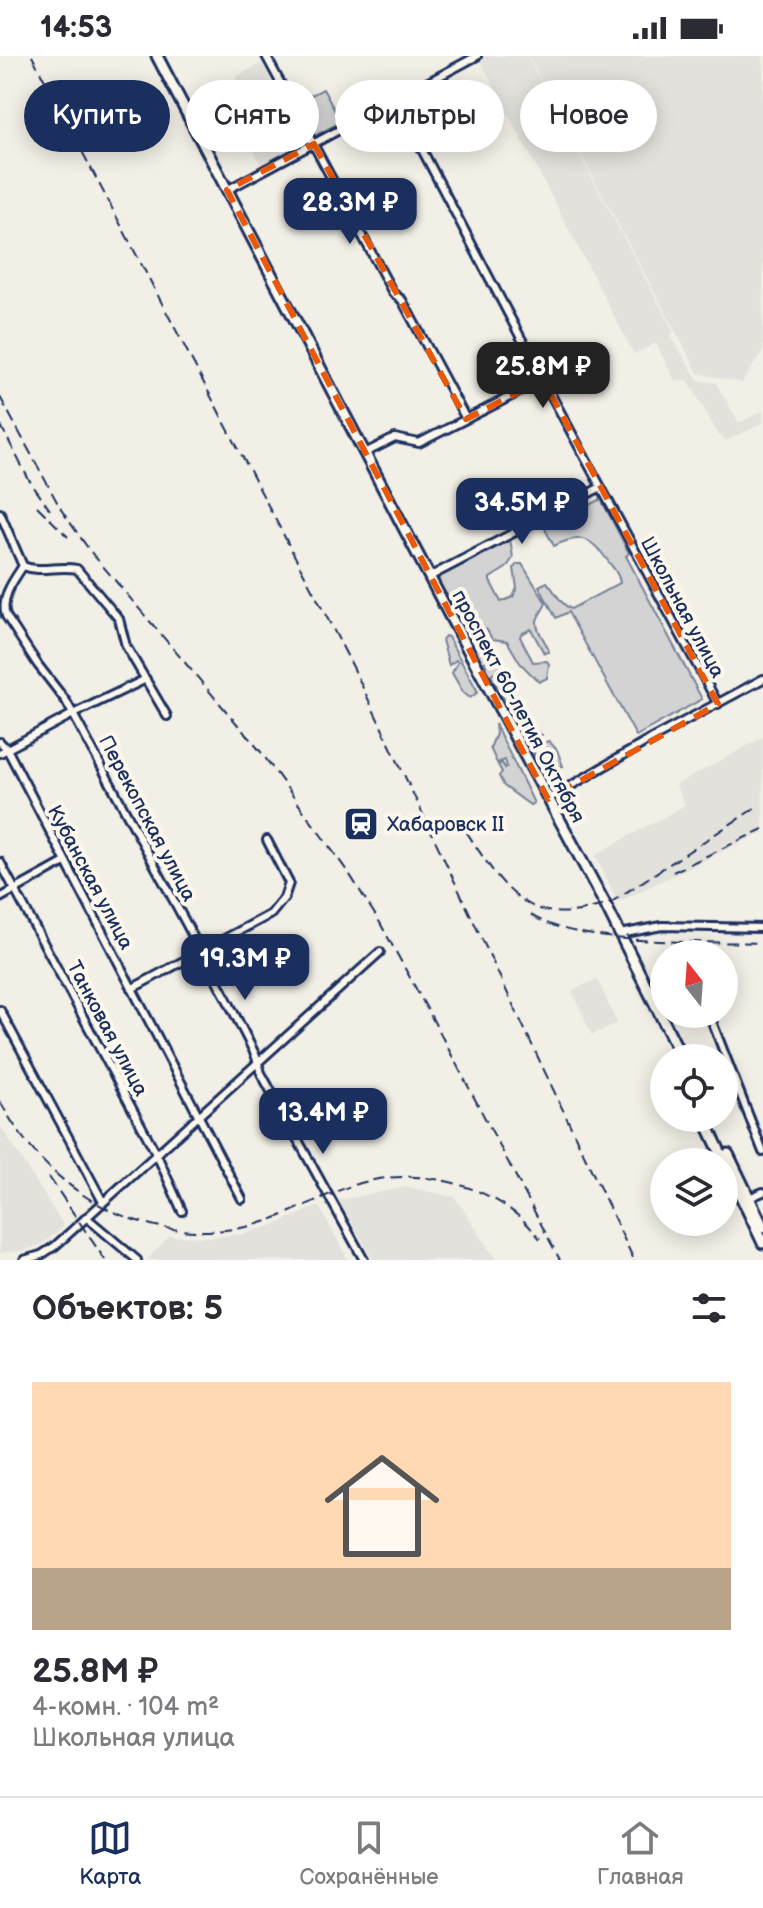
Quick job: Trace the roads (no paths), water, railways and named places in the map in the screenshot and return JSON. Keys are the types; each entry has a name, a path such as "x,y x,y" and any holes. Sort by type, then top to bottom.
{"highway":[{"name":"проспект 60-летия Октября","path":"157,56 429,577 620,934 672,1044"},
{"path":"711,1132 763,1243"},
{"path":"718,1132 763,1227"}],"street":[{"path":"266,56 279,80"},
{"path":"433,80 477,56"},
{"path":"227,190 299,152"},
{"path":"318,152 393,293 402,300 466,419"},
{"name":"Школьная улица","path":"423,152 718,704"},
{"path":"365,453 395,438 419,443 543,380"},
{"path":"429,577 601,487"},
{"path":"0,513 23,566 35,570 73,568 80,571 119,619 126,646 167,716"},
{"name":"Перекопская улица","path":"23,566 6,596 4,611 38,665 66,701 364,1260"},
{"path":"3,751 146,679"},
{"path":"548,799 763,679"},
{"name":"Кубанская улица","path":"0,742 133,988 242,1199"},
{"path":"133,988 266,918 284,898 289,887 288,879 267,840"},
{"name":"Танковая улица","path":"0,862 157,1155 182,1211"},
{"path":"0,898 65,862"},
{"path":"620,934 662,926 763,928"},
{"path":"24,1260 50,1250 380,952"},
{"path":"0,1010 103,1202"},
{"path":"714,1028 763,1152"},
{"path":"749,1198 763,1192"},
{"path":"86,1217 137,1260"}],"railway":[{"path":"32,56 353,667 634,1260"},
{"path":"0,397 62,511 90,551 261,752 350,875 432,1018 560,1260"},
{"path":"0,424 29,480 50,510"},
{"path":"37,506 68,537"},
{"path":"466,831 509,890 542,910 562,913 613,901 755,808"},
{"path":"673,872 763,829"},
{"path":"531,915 580,933 610,937 676,942 763,943"},
{"path":"0,1101 43,1161 70,1185 99,1205 132,1219 166,1228 202,1231 255,1225 354,1185 404,1177 430,1178 480,1192 503,1204 540,1239"},
{"path":"49,1177 105,1260"}],"place":[{"name":"Хабаровск II","path":"361,824"}]}
